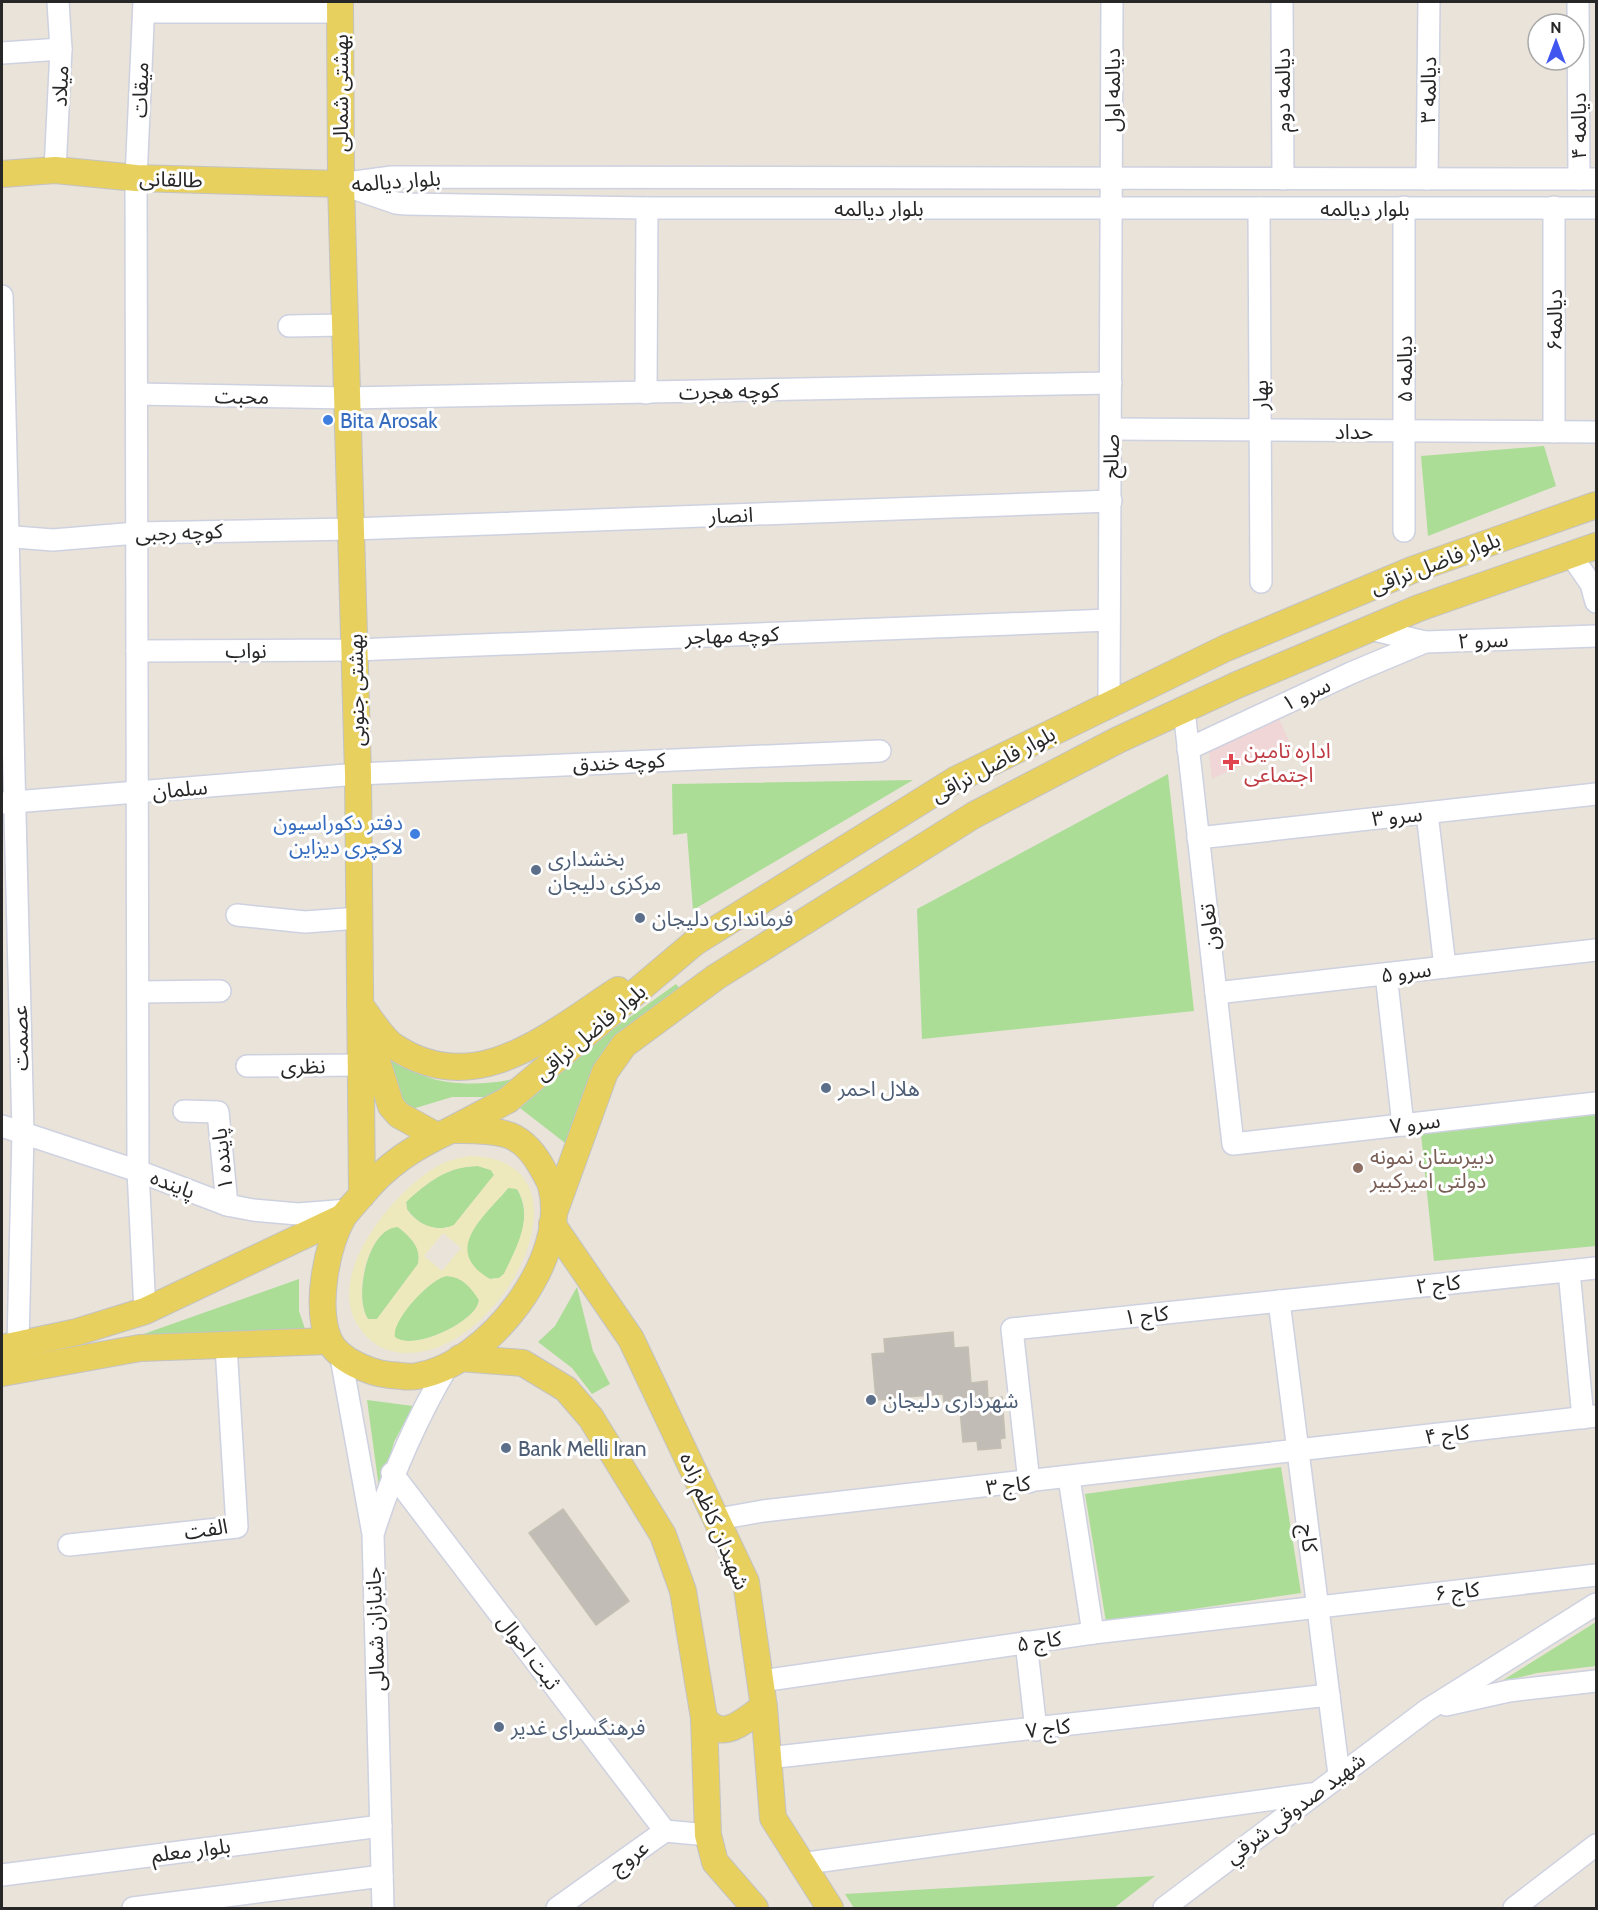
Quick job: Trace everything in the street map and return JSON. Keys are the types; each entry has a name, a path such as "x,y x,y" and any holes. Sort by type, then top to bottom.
{"main road":[{"name":"بهشتی شمالی","path":"340,7 341,184"},
{"name":"طالقانی","path":"2,174 55,170 136,178 341,184"},
{"name":"بهشتی جنوبی","path":"341,184 358,774 360,1005 351,1207"},
{"name":"بلوار فاضل نراقی","path":"351,1207 389,1166 419,1144 508,1100 694,943 955,780 1226,648 1412,570 1596,505"},
{"name":"بلوار فاضل نراقی","path":"453,1363 504,1324 527,1293 544,1254 553,1219 605,1072 624,1045 716,977 974,815 1119,740 1419,608 1596,546"},
{"path":"360,1005 394,1047 431,1064 472,1068 512,1058 694,943"},
{"path":"360,1005 391,1106 399,1115 444,1133 481,1130 506,1134 520,1142 534,1153 551,1185 553,1219"},
{"path":"10,1346 77,1332 145,1311 351,1207"},
{"path":"351,1207 325,1266 323,1302 334,1347 351,1362 377,1374 416,1377 453,1363 523,1363 566,1389 591,1418 663,1535 675,1563 683,1591 704,1718 708,1835 715,1862 754,1908"},
{"name":"شهیدان کاظم زاده","path":"553,1219 631,1339 746,1582 764,1707 773,1818 800,1864 830,1908"},
{"path":"2,1373 140,1348 334,1347"},
{"path":"704,1718 715,1729 731,1730 764,1707"}],"street":[{"name":"میلاد","path":"55,170 62,49 58,2"},
{"name":"دیالمه اول","path":"1112,2 1113,208"},
{"name":"دیالمه دوم","path":"1282,2 1282,179"},
{"name":"دیالمه ۳","path":"1427,179 1429,2"},
{"name":"دیالمه ۴","path":"1578,2 1588,179"},
{"path":"144,7 340,7"},
{"name":"میقات","path":"144,7 136,178 138,1171 145,1311"},
{"path":"2,53 62,49"},
{"name":"بلوار دیالمه","path":"341,184 392,177 1588,179"},
{"name":"بلوار دیالمه","path":"341,184 396,203 647,208 1596,208"},
{"name":"دیالمه ۵","path":"1404,207 1404,531"},
{"name":"دیالمه۶","path":"1554,207 1554,432"},
{"path":"646,393 647,208"},
{"name":"صالح","path":"1109,704 1113,208"},
{"name":"بهار","path":"1259,208 1261,582"},
{"name":"عصمت","path":"2,296 8,803 23,1132 10,1346"},
{"path":"289,326 345,325"},
{"name":"کوچه هجرت","path":"348,398 1111,383"},
{"name":"محبت","path":"137,394 348,398"},
{"name":"حداد","path":"1111,429 1596,432"},
{"name":"انصار","path":"352,529 1111,501"},
{"name":"کوچه رجبی","path":"4,536 53,540 137,533 352,529"},
{"path":"1571,555 1595,589"},
{"name":"کوچه مهاجر","path":"355,650 1109,620"},
{"name":"سرو ۲","path":"1370,629 1425,642 1596,636"},
{"name":"سرو ۱","path":"1188,749 1351,673 1425,642"},
{"name":"نواب","path":"137,651 355,650"},
{"name":"تعاون","path":"1184,710 1233,1144"},
{"name":"کوچه خندق","path":"358,774 880,751"},
{"name":"سلمان","path":"8,803 358,774"},
{"name":"سرو ۳","path":"1198,838 1596,794"},
{"path":"1427,813 1445,967"},
{"path":"237,915 305,921 359,918"},
{"name":"سرو ۵","path":"1216,993 1596,950"},
{"path":"1386,974 1403,1125"},
{"path":"138,992 220,991"},
{"name":"نظری","path":"247,1066 358,1065"},
{"name":"سرو ۷","path":"1233,1144 1596,1103"},
{"name":"پاینده ۱","path":"184,1111 218,1112 227,1204"},
{"name":"پاینده","path":"2,1126 138,1171 227,1204 253,1210 298,1214 351,1207"},
{"name":"کاج ۲","path":"1279,1301 1596,1268"},
{"path":"1569,1271 1590,1417"},
{"name":"کاج ۱","path":"1029,1482 1012,1329 1279,1301"},
{"name":"کاج","path":"1279,1301 1339,1775"},
{"name":"الفت","path":"69,1545 237,1527 226,1346"},
{"name":"جانبازان شمالی","path":"334,1347 373,1534 383,1908"},
{"path":"373,1534 392,1473 418,1417 453,1363"},
{"name":"کاج ۴","path":"1298,1451 1590,1417"},
{"name":"کاج ۳","path":"718,1519 763,1511 1298,1451"},
{"name":"ثبت احوال","path":"392,1473 665,1831"},
{"path":"1069,1478 1093,1633"},
{"path":"1572,1578 1596,1558"},
{"name":"کاج ۶","path":"1318,1606 1596,1575"},
{"name":"شهید صدوقی شرقي","path":"1164,1908 1312,1794 1427,1710 1596,1604"},
{"name":"کاج ۵","path":"761,1681 1026,1642 1318,1606"},
{"path":"1026,1642 1036,1730"},
{"name":"شهید صدوقی شرقي","path":"1427,1710 1509,1691 1596,1681"},
{"name":"کاج ۷","path":"768,1758 1036,1730 1329,1695"},
{"path":"800,1864 1312,1794"},
{"name":"بلوار معلم","path":"2,1875 381,1826"},
{"name":"عروج","path":"557,1908 665,1831 708,1835"},
{"path":"1514,1908 1596,1845"},
{"path":"133,1908 382,1876"},
{"path":"240,1908 263,1891"}],"shaded area":[{"name":"اداره تامین اجتماعی","path":"1276,712 1290,743 1212,779 1208,744"}],"green space":[{"path":"1544,446 1556,486 1428,536 1421,456"},
{"path":"1168,774 1194,1011 922,1039 917,909"},
{"path":"913,780 693,910 687,833 673,835 672,784"},
{"path":"676,984 681,990 644,1015 569,1146 520,1108 612,1030"},
{"path":"387,1050 416,1072 437,1080 472,1084 517,1078 493,1097 452,1097 409,1110 401,1106"},
{"path":"1596,1115 1596,1246 1434,1261 1421,1134"},
{"path":"478,1166 491,1170 494,1175 454,1225 441,1228 428,1226 411,1215 407,1209 406,1202 441,1175 458,1168"},
{"path":"509,1187 517,1189 522,1200 524,1222 522,1232 504,1274 499,1278 489,1279 475,1268 468,1256 467,1245 479,1221"},
{"path":"398,1227 417,1247 418,1264 377,1319 368,1319 362,1295 366,1265 371,1250 379,1238 387,1230"},
{"path":"447,1276 457,1278 469,1287 479,1300 476,1308 457,1325 429,1337 403,1341 394,1337 399,1321 413,1301 431,1284"},
{"path":"299,1279 299,1311 306,1332 138,1336"},
{"path":"577,1287 593,1351 610,1384 592,1394 572,1368 538,1342 555,1326"},
{"path":"367,1400 413,1406 394,1442 380,1495"},
{"path":"1281,1467 1301,1593 1106,1622 1085,1494"},
{"path":"1596,1622 1596,1666 1537,1673 1500,1682"},
{"path":"1155,1876 1114,1908 854,1908 845,1894"}],"sand":[{"path":"471,1156 511,1167 531,1192 533,1226 521,1264 498,1301 466,1332 430,1350 391,1351 386,1349 371,1341 364,1333 357,1324 350,1303 350,1281 357,1258 369,1235 384,1214 419,1179 449,1161","holes":["478,1166 491,1170 494,1175 454,1225 434,1228 416,1220 407,1210 406,1202 425,1185 449,1171","508,1188 517,1189 524,1210 522,1232 504,1274 499,1278 490,1279 475,1268 468,1256 468,1245 479,1221","398,1227 414,1243 419,1258 418,1264 377,1319 368,1319 363,1309 363,1280 371,1250 378,1238 387,1230","443,1233 461,1248 442,1271 424,1256","447,1276 462,1281 479,1300 476,1309 456,1325 429,1338 404,1341 395,1337 395,1330 405,1311 431,1284"]}],"building":[{"path":"953,1332 954,1348 968,1347 971,1383 987,1381 988,1398 1002,1397 1005,1438 1000,1439 1001,1448 978,1450 977,1441 963,1442 959,1400 944,1402 943,1394 907,1397 908,1409 891,1411 890,1399 876,1400 872,1354 885,1353 884,1339"},
{"path":"563,1509 629,1601 596,1625 529,1533"}],"place":[{"name":"Bita Arosak","path":"328,420"},
{"name":"اداره تامین اجتماعی","path":"1231,762"},
{"name":"دفتر دکوراسیون لاکچری دیزاین","path":"415,834"},
{"name":"بخشداری مرکزی دلیجان","path":"536,870"},
{"name":"فرمانداری دلیجان","path":"640,918"},
{"name":"هلال احمر","path":"826,1088"},
{"name":"دبیرستان نمونه دولتی امیرکبیر","path":"1358,1168"},
{"name":"شهرداری دلیجان","path":"871,1400"},
{"name":"Bank Melli Iran","path":"506,1448"},
{"name":"فرهنگسرای غدیر","path":"499,1727"}]}
